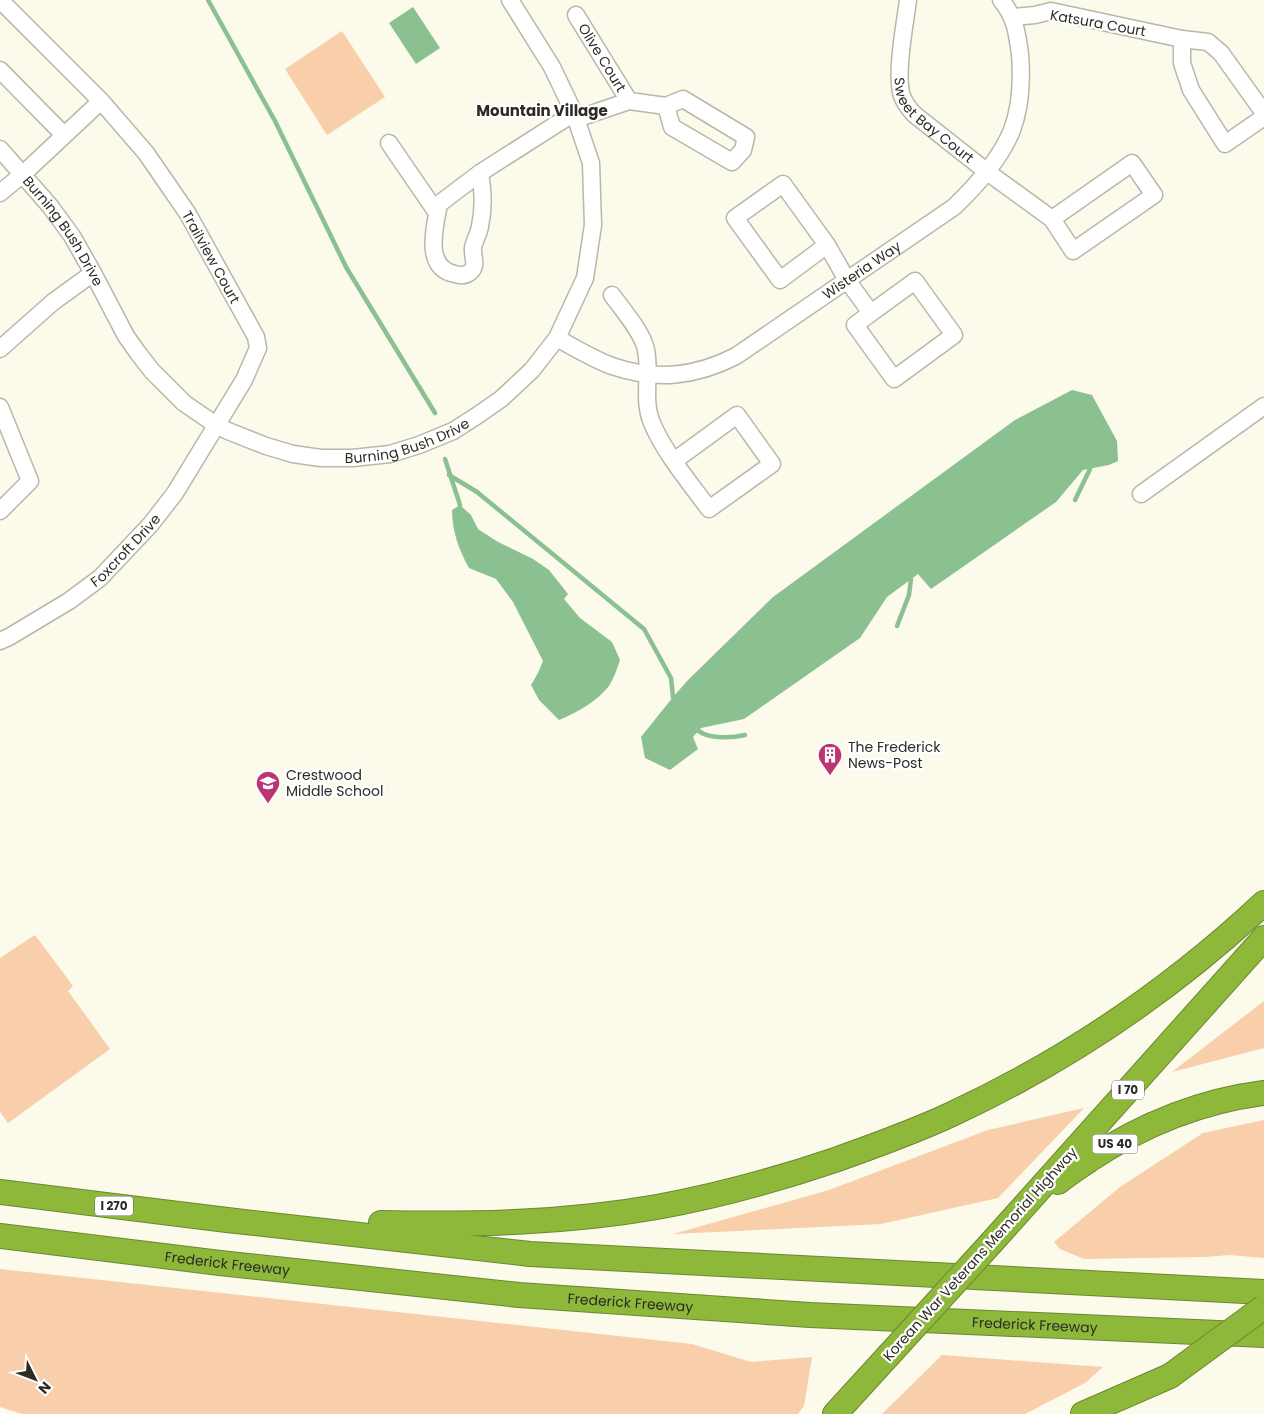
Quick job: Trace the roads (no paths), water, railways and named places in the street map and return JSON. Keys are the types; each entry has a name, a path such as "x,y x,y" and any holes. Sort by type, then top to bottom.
{"highway":[{"path":"227,1220 427,1224 508,1223 580,1217 655,1207 730,1192 796,1173 889,1141 952,1114 1014,1083 1074,1048 1128,1013 1187,970 1264,903"},
{"name":"Korean War Veterans Memorial Highway","path":"836,1414 1264,938"},
{"name":"US 40","path":"992,1242 1064,1177 1102,1151 1138,1131 1174,1115 1213,1103 1264,1093"},
{"name":"I 270","path":"0,1192 227,1220"},
{"path":"227,1220 530,1254 1264,1291"},
{"name":"Frederick Freeway","path":"0,1236 230,1264 519,1295 810,1315 1264,1335"},
{"path":"1114,1414 1170,1376 1264,1307"},
{"path":"1083,1414 1170,1376"}],"street":[{"name":"Trailview Court","path":"0,0 101,101 146,153 188,214 256,337 258,348 254,360 216,425"},
{"name":"Burning Bush Drive","path":"0,148 50,206 72,236 126,336 147,365 184,403 216,425 266,446 293,454 321,458 353,458 390,454 453,431 501,399 532,370 557,338 585,278 593,226 591,164 575,116 552,66 510,0"},
{"name":"Sweet Bay Court","path":"908,0 899,74 901,94 906,105 915,115 986,171 1052,220 1074,251 1154,195 1132,163 1052,220"},
{"name":"Wisteria Way","path":"557,338 614,366 648,374 664,376 691,373 718,365 736,356 954,207 968,193 1002,150 1012,130 1018,106 1021,71 1018,35 1013,17 1001,0"},
{"name":"Katsura Court","path":"1013,17 1052,12 1182,39 1208,42 1221,53 1264,115 1225,144 1191,90 1182,63 1182,39"},
{"name":"Olive Court","path":"576,15 629,101"},
{"path":"0,70 64,135"},
{"path":"480,173 484,194 480,228 473,247 474,267 470,273 463,276 452,274 438,264 435,256 434,246 439,204 480,173 575,116 629,101 666,106 683,100 746,137 743,150 732,162 672,127 666,106"},
{"path":"0,193 101,101"},
{"path":"389,144 438,213"},
{"path":"827,245 780,280 735,218 782,184 827,245 847,280 871,314"},
{"path":"0,349 53,302 93,273"},
{"path":"915,281 954,335 894,379 855,325 871,314 915,281"},
{"path":"612,295 640,335 646,349 648,374 647,402 651,421 674,461 709,509 772,464 737,416 674,461"},
{"path":"1141,494 1264,406"},
{"path":"0,407 30,481 0,511"},
{"name":"Foxcroft Drive","path":"0,641 69,601 107,571 151,524 175,493 216,425"}],"waterway":[{"path":"208,0 275,121 346,267 435,413"},
{"path":"445,459 460,505"},
{"path":"1075,500 1090,469"},
{"path":"449,475 477,492 644,629 671,678 673,697 676,701"},
{"path":"897,626 909,595 911,579"},
{"path":"695,727 704,734 711,736 733,737 745,735"}],"place":[{"name":"The Frederick News-Post","path":"830,776"},
{"name":"Crestwood Middle School","path":"268,804"}],"district":[{"name":"Mountain Village","path":"542,111"}]}
